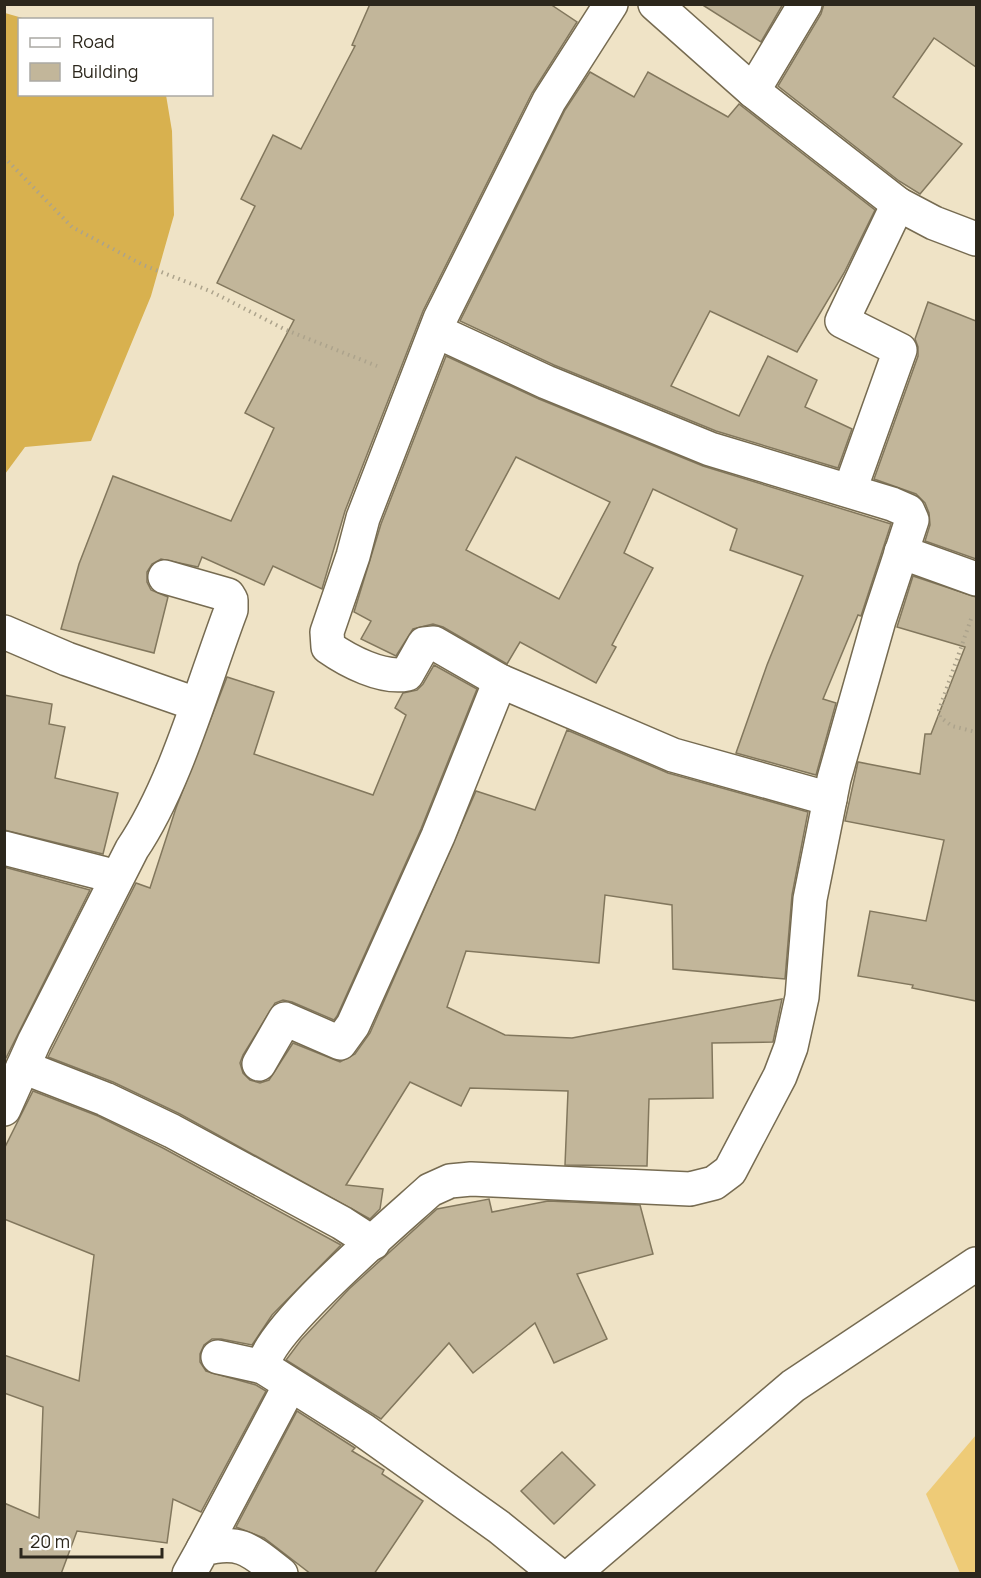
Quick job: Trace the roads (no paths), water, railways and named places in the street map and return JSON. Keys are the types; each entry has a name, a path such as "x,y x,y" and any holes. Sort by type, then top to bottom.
{"street":[{"path":"610,4 549,101 436,331 363,518 354,556 327,632 328,647 344,659 396,676 406,674 414,666 424,644 429,642 500,681 673,755 830,799"},
{"path":"655,4 753,91 898,204 934,223 976,239"},
{"path":"753,91 805,4"},
{"path":"850,490 900,350 842,321 898,204"},
{"path":"263,1367 264,1356 294,1318 430,1190 450,1181 471,1179 690,1189 714,1183 730,1171 780,1076 791,1047 802,997 810,899 830,799 853,708 912,520 908,511 850,490 710,449 546,382 436,331"},
{"path":"901,552 976,579"},
{"path":"165,576 228,595 231,600 231,610 182,746 144,830 117,878 11,1090 105,1099 172,1131 342,1223 373,1243"},
{"path":"4,632 67,659 196,704"},
{"path":"259,1064 285,1019 340,1043 353,1025 438,836 500,681"},
{"path":"4,848 117,878"},
{"path":"573,1574 793,1386 976,1264"},
{"path":"218,1357 263,1367 389,1449 527,1548 557,1574"},
{"path":"196,1561 290,1385"},
{"path":"196,1561 221,1545 237,1545 281,1574"}]}
